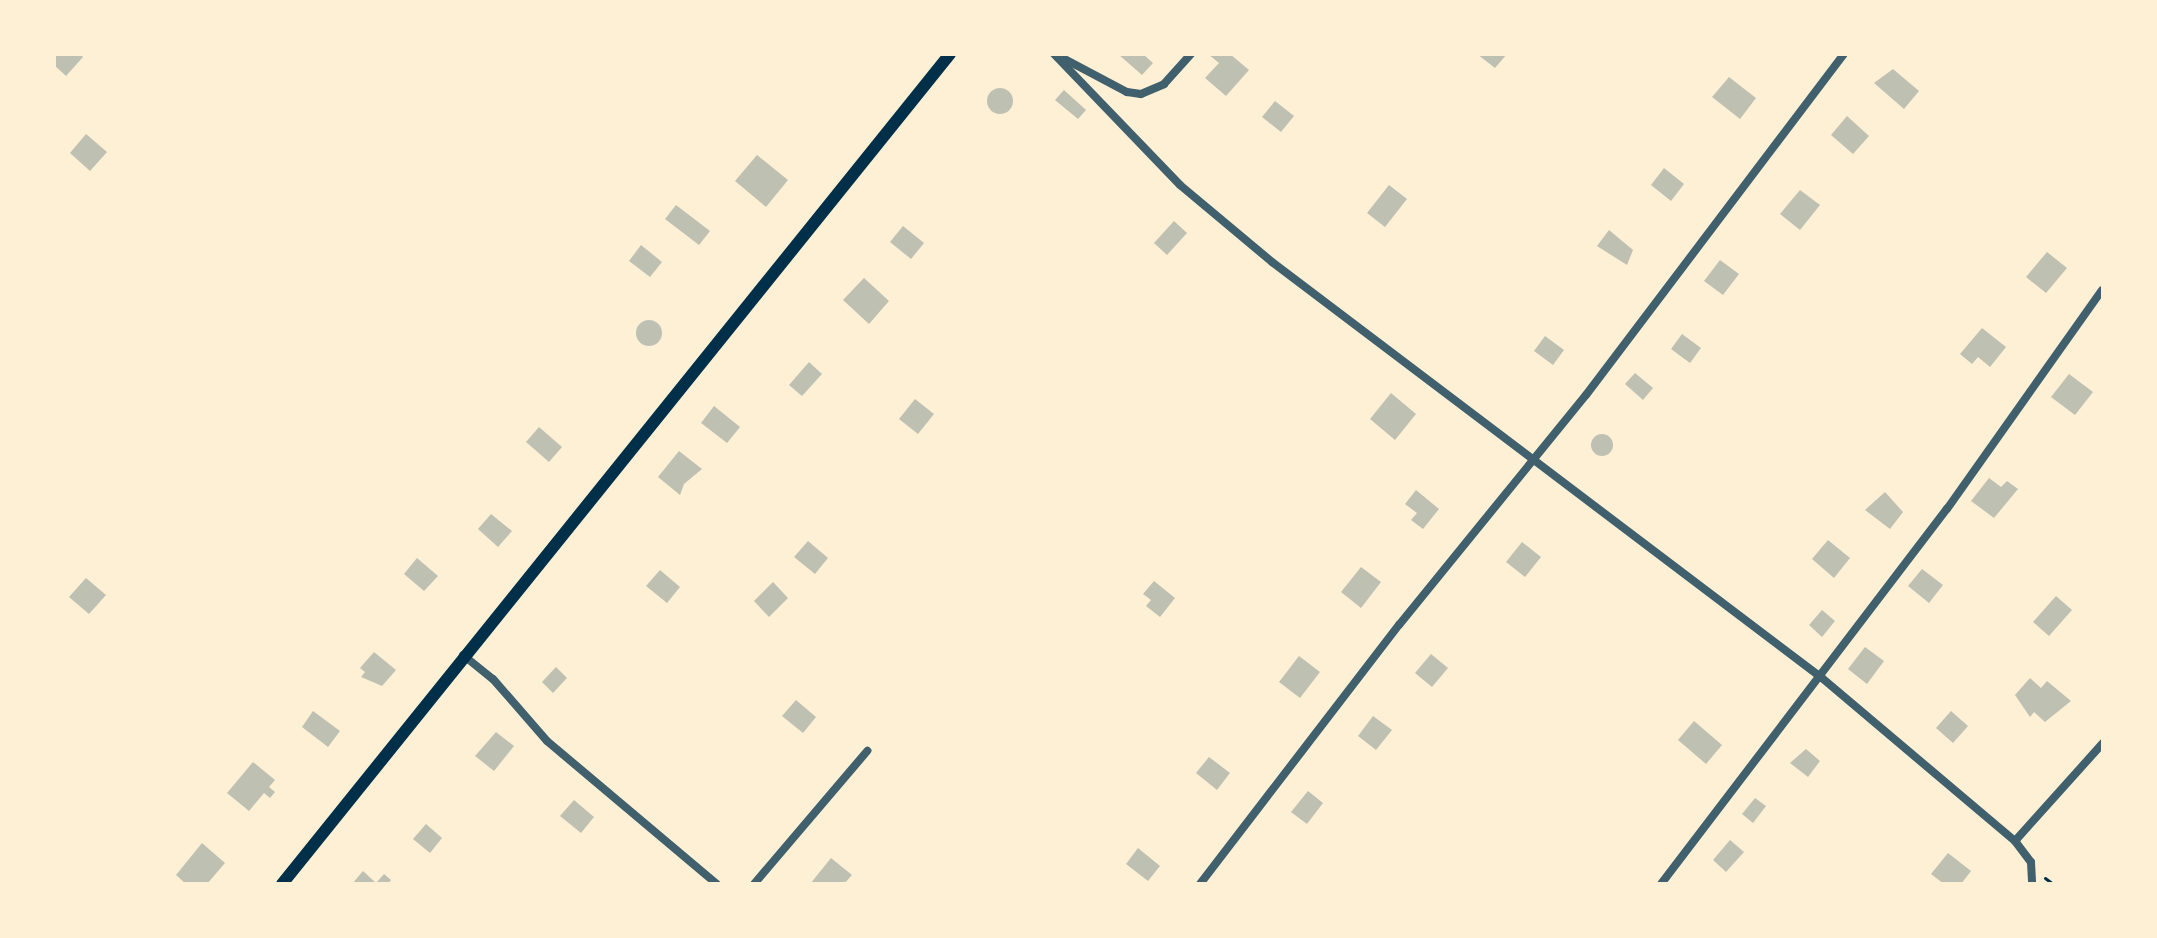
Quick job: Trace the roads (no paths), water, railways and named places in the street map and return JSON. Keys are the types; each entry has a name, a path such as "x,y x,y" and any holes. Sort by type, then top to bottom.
{"main road":[{"path":"282,884 462,654 950,54"}],"street":[{"path":"1055,54 1141,94 1164,84 1191,54"},
{"path":"1055,54 1180,185 1533,463 1822,678 2015,841 2031,862 2032,884"},
{"path":"1200,884 1399,625 1533,463 1844,54"},
{"path":"1661,884 1822,678 2102,290"},
{"path":"462,654 493,679 547,741 717,884"},
{"path":"2015,841 2103,743"},
{"path":"754,884 867,751"}]}
